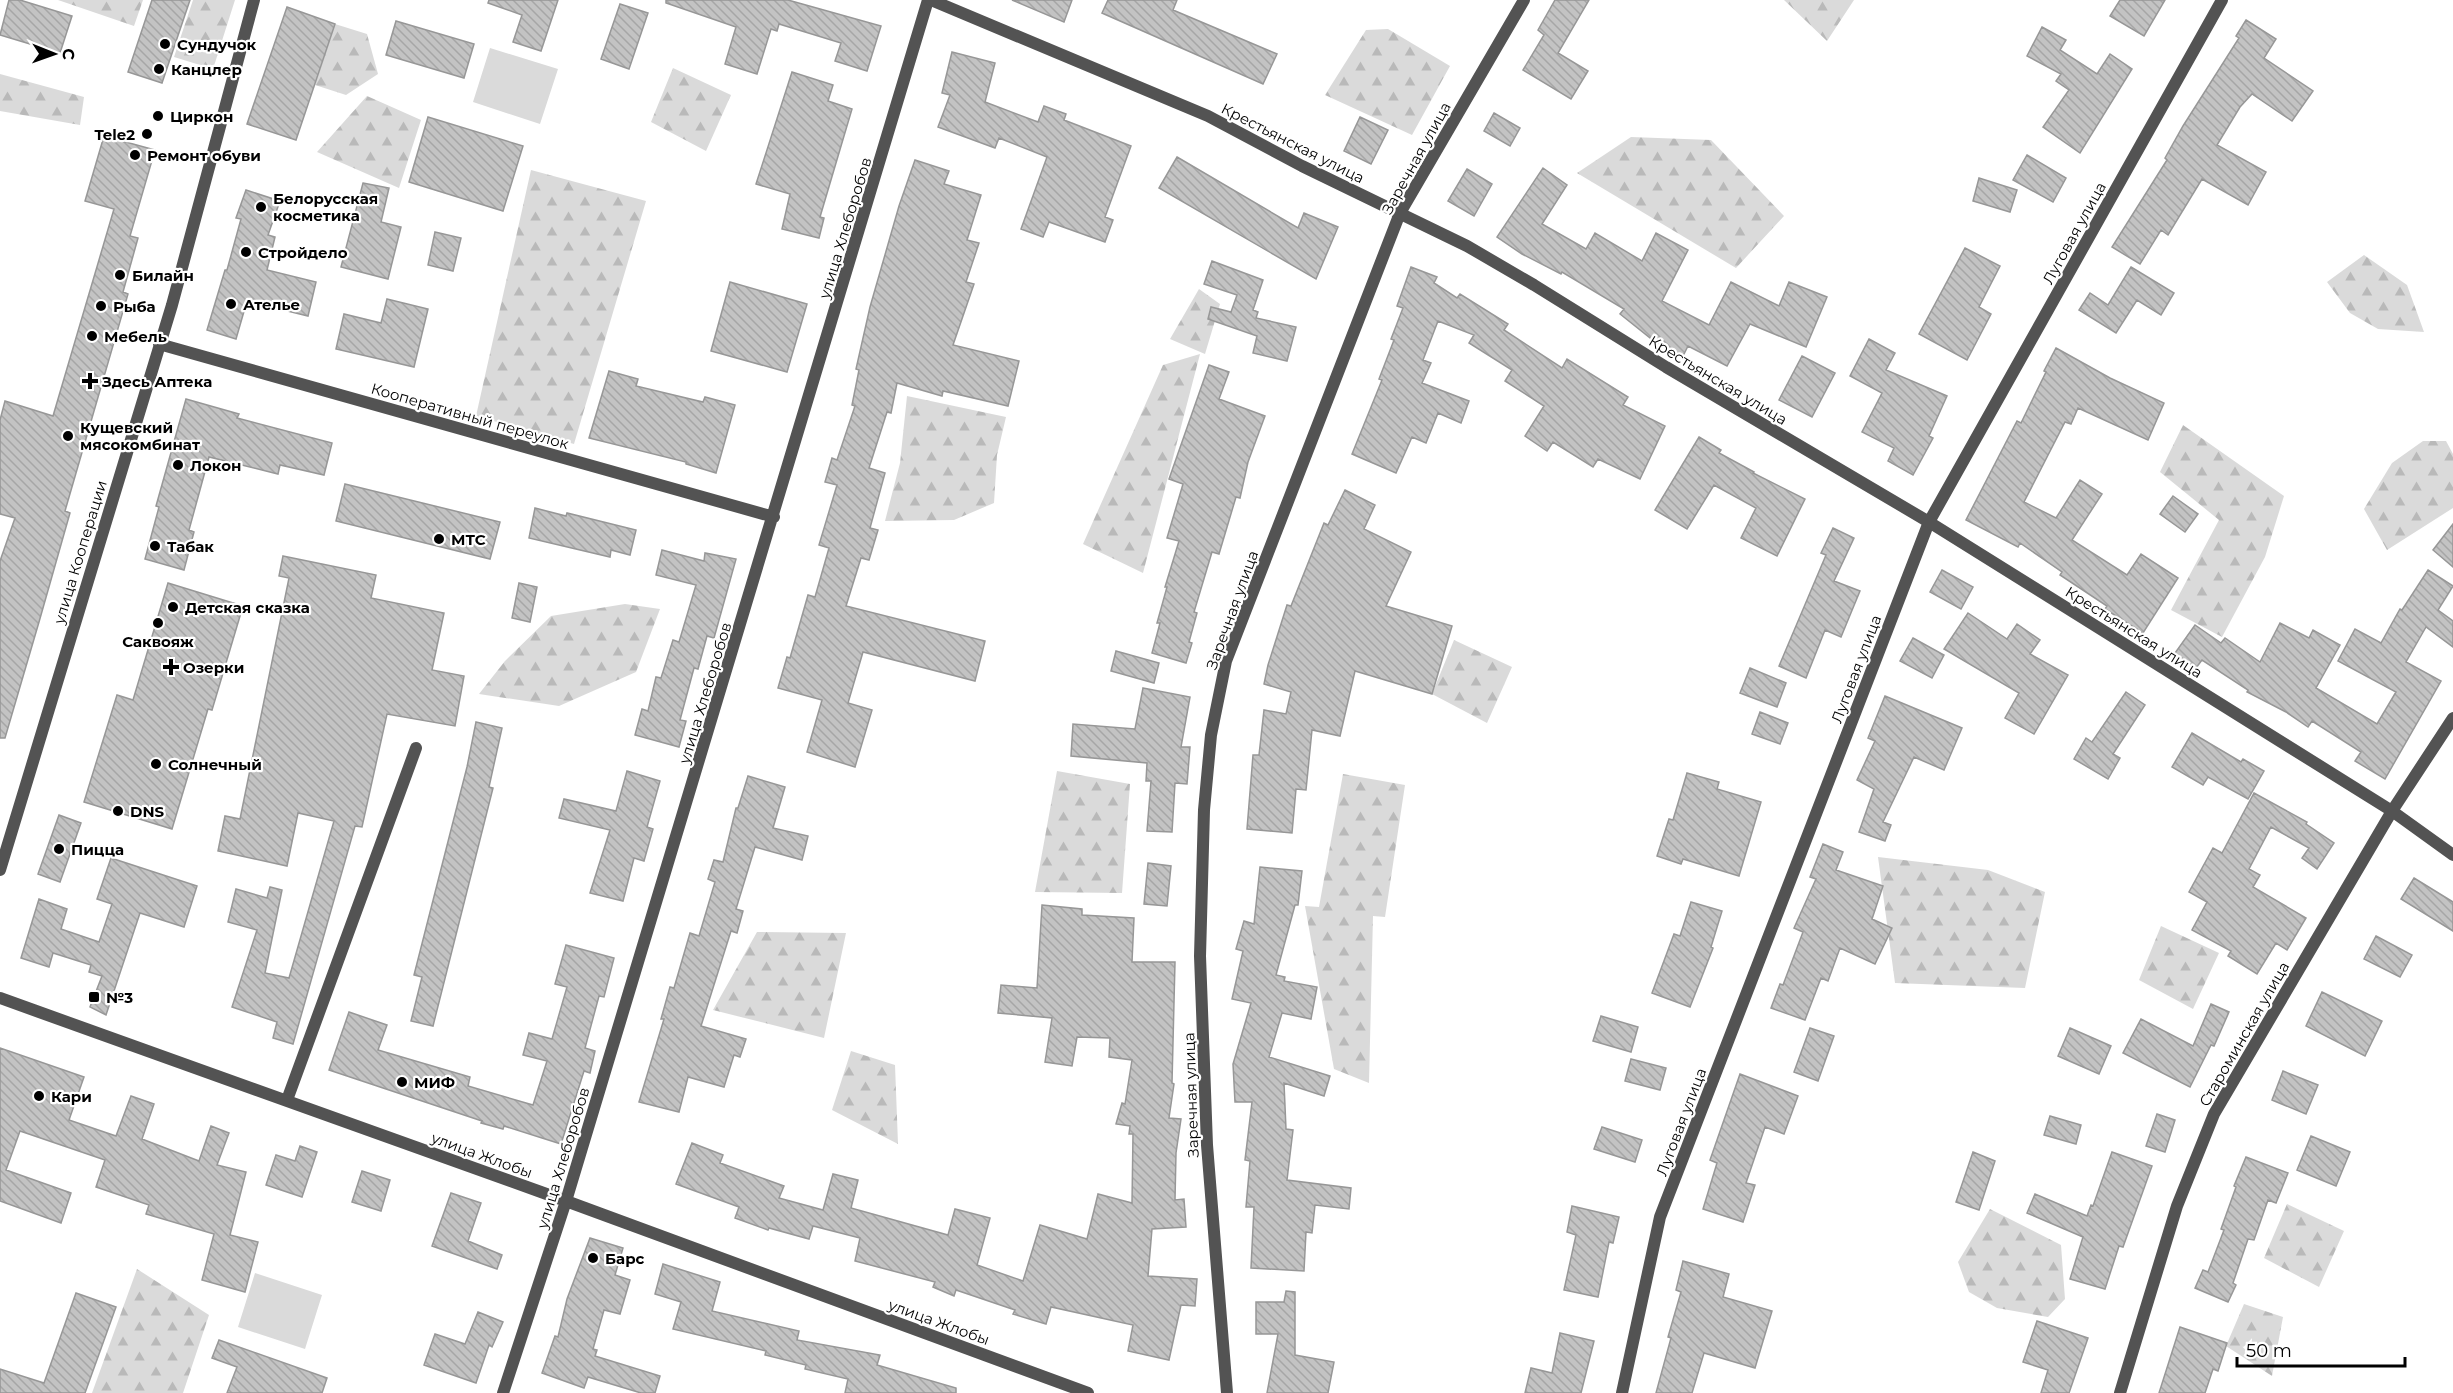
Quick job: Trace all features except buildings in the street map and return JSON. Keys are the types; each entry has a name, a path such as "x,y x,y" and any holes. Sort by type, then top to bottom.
{"street":[{"name":"улица Кооперации","path":"0,870 172,305 254,0"},
{"name":"Крестьянская улица","path":"930,0 1208,116 1302,166 1467,246 1666,367 1929,522 2392,811 2453,855"},
{"name":"улица Хлеборобов","path":"503,1393 566,1201 930,0"},
{"name":"Заречная улица","path":"1227,1393 1207,1145 1200,956 1204,810 1211,735 1226,662 1400,213 1524,0"},
{"name":"Луговая улица","path":"1622,1393 1660,1217 1929,522 2222,0"},
{"name":"Кооперативный переулок","path":"159,344 774,517"},
{"name":"Староминская улица","path":"2120,1393 2176,1206 2214,1114 2392,811 2453,718"},
{"path":"287,1100 416,748"},
{"name":"улица Жлобы","path":"0,998 566,1201 1088,1393"}],"green space":[{"path":"58,0 143,0 134,26"},
{"path":"193,0 235,0 213,69 174,57"},
{"path":"1784,0 1854,0 1827,41"},
{"path":"335,24 367,34 378,74 346,95 315,85"},
{"path":"1388,29 1450,66 1412,135 1325,95 1366,30"},
{"path":"490,48 558,69 540,124 473,102"},
{"path":"673,68 731,95 706,151 651,122"},
{"path":"0,74 84,97 80,125 0,111"},
{"path":"367,96 421,120 399,188 317,152"},
{"path":"1631,137 1711,140 1784,216 1736,268 1577,173"},
{"path":"531,170 646,201 574,444 476,416"},
{"path":"2364,255 2407,285 2424,332 2378,329 2350,313 2327,282"},
{"path":"1199,289 1220,304 1205,354 1170,339"},
{"path":"1200,354 1143,573 1083,544 1163,365"},
{"path":"907,396 1006,417 997,455 994,503 954,520 885,521 900,463"},
{"path":"2183,425 2284,496 2265,557 2222,637 2171,610 2219,520 2160,472"},
{"path":"2423,441 2446,441 2453,454 2453,508 2387,550 2364,509 2392,463"},
{"path":"625,604 660,609 636,672 559,706 479,694 505,661 551,616"},
{"path":"1454,640 1512,667 1487,723 1432,694"},
{"path":"1057,771 1130,784 1122,893 1035,892"},
{"path":"1343,774 1405,785 1385,917 1373,916 1369,1083 1334,1069 1305,906 1319,907"},
{"path":"1878,857 1988,870 2045,892 2025,988 1895,983"},
{"path":"2161,926 2219,953 2193,1009 2139,980"},
{"path":"757,932 846,933 824,1038 713,1010"},
{"path":"851,1051 895,1065 898,1144 832,1110"},
{"path":"2287,1204 2344,1231 2319,1287 2264,1258"},
{"path":"1990,1209 2061,1245 2065,1299 2048,1317 1997,1308 1969,1292 1958,1262"},
{"path":"137,1269 209,1315 183,1393 92,1393"},
{"path":"255,1273 322,1295 305,1349 238,1327"},
{"path":"2244,1304 2283,1317 2272,1376 2226,1346"}],"place":[{"name":"Сундучок","path":"165,44"},
{"name":"Канцлер","path":"159,69"},
{"name":"Циркон","path":"158,116"},
{"name":"Tele2","path":"147,134"},
{"name":"Ремонт обуви","path":"135,155"},
{"name":"Белорусская косметика","path":"261,207"},
{"name":"Стройдело","path":"246,252"},
{"name":"Билайн","path":"120,275"},
{"name":"Ателье","path":"231,304"},
{"name":"Рыба","path":"101,306"},
{"name":"Мебель","path":"92,336"},
{"name":"Здесь Аптека","path":"90,381"},
{"name":"Кущевский мясокомбинат","path":"68,436"},
{"name":"Локон","path":"178,465"},
{"name":"МТС","path":"439,539"},
{"name":"Табак","path":"155,546"},
{"name":"Детская сказка","path":"173,607"},
{"name":"Саквояж","path":"158,623"},
{"name":"Озерки","path":"171,667"},
{"name":"Солнечный","path":"156,764"},
{"name":"DNS","path":"118,811"},
{"name":"Пицца","path":"59,849"},
{"name":"№3","path":"94,997"},
{"name":"МИФ","path":"402,1082"},
{"name":"Кари","path":"39,1096"},
{"name":"Барс","path":"593,1258"}]}
